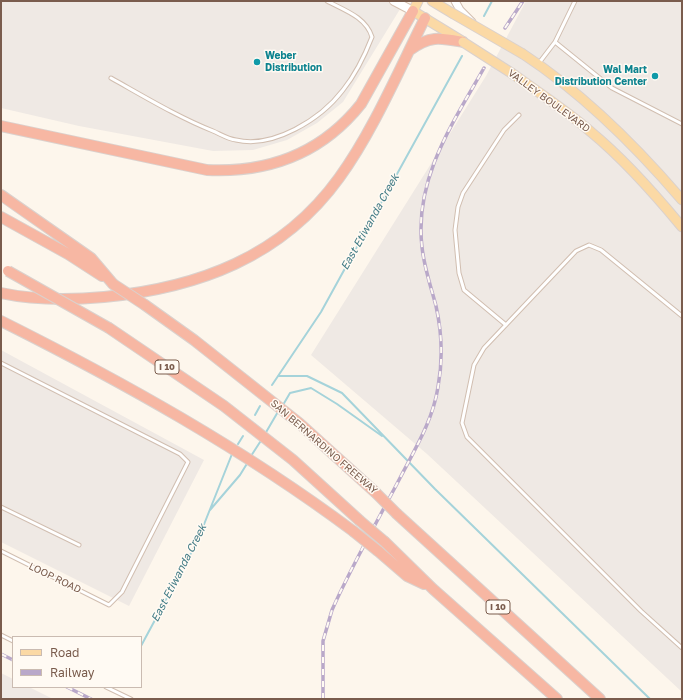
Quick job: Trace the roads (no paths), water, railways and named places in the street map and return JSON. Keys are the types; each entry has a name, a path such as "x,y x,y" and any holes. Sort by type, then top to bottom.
{"highway":[{"path":"1,126 207,170 231,171 258,168 302,152 332,133 352,115 361,104 413,11"},
{"path":"1,293 25,297 86,298 148,291 175,286 217,272 251,256 293,226 313,208 339,178 359,148 425,18"},
{"path":"409,51 425,41 441,34 464,42"},
{"path":"1,195 91,258 113,284"},
{"name":"SAN BERNARDINO FREEWAY","path":"1,217 68,254 145,305 194,340 299,423 600,699"},
{"name":"I 10","path":"5,269 109,328 224,406 293,460 385,542 433,589 557,699"},
{"path":"1,321 216,438 273,473 353,531 407,576 433,589"}],"main road":[{"path":"394,1 425,18 441,34"},
{"path":"413,11 418,1"},
{"path":"425,18 433,1"},
{"name":"VALLEY BOULEVARD","path":"433,1 454,6 475,25 523,54 568,86 607,120 682,200"},
{"name":"VALLEY BOULEVARD","path":"464,42 513,74 591,132 617,155 658,197 682,227"}],"lane":[{"path":"111,78 188,121 236,141 267,141 283,135 310,120 334,100 344,90 370,42 372,37 370,28 364,22 327,1"},
{"path":"538,64 554,42 575,1"},
{"path":"554,42 612,88 682,124"},
{"path":"506,324 464,290 459,273 455,230 458,207 463,193 504,130 519,115"},
{"path":"682,316 601,250 589,246 576,251 484,348 474,365 462,424 467,438 641,611 682,648"},
{"name":"LOOP ROAD","path":"1,363 180,454 188,462 122,592 109,605 1,551"},
{"path":"1,507 79,545"},
{"path":"1,635 12,640"},
{"path":"108,688 131,699"}],"waterway":[{"name":"East Etiwanda Creek","path":"484,16 492,1"},
{"name":"East Etiwanda Creek","path":"272,385 321,312 462,56"},
{"path":"278,376 307,376 342,393 435,489 650,699"},
{"path":"283,405 290,393 311,388 337,404 382,436"},
{"name":"East Etiwanda Creek","path":"255,415 260,406"},
{"path":"265,434 279,410"},
{"name":"East Etiwanda Creek","path":"238,444 243,436"},
{"path":"251,456 262,439"},
{"name":"East Etiwanda Creek","path":"142,644 197,542 232,454"},
{"path":"210,510 240,475 248,462"}],"railway":[{"path":"505,28 523,1"},
{"path":"323,699 323,641 332,610 356,560 428,423 436,399 441,367 441,336 436,306 422,247 421,222 424,199 438,153 448,132 484,68"},
{"path":"1,654 12,660"},
{"path":"69,688 91,699"}],"place":[{"name":"Weber Distribution","path":"257,62"},
{"name":"Wal Mart Distribution Center","path":"655,76"}]}
